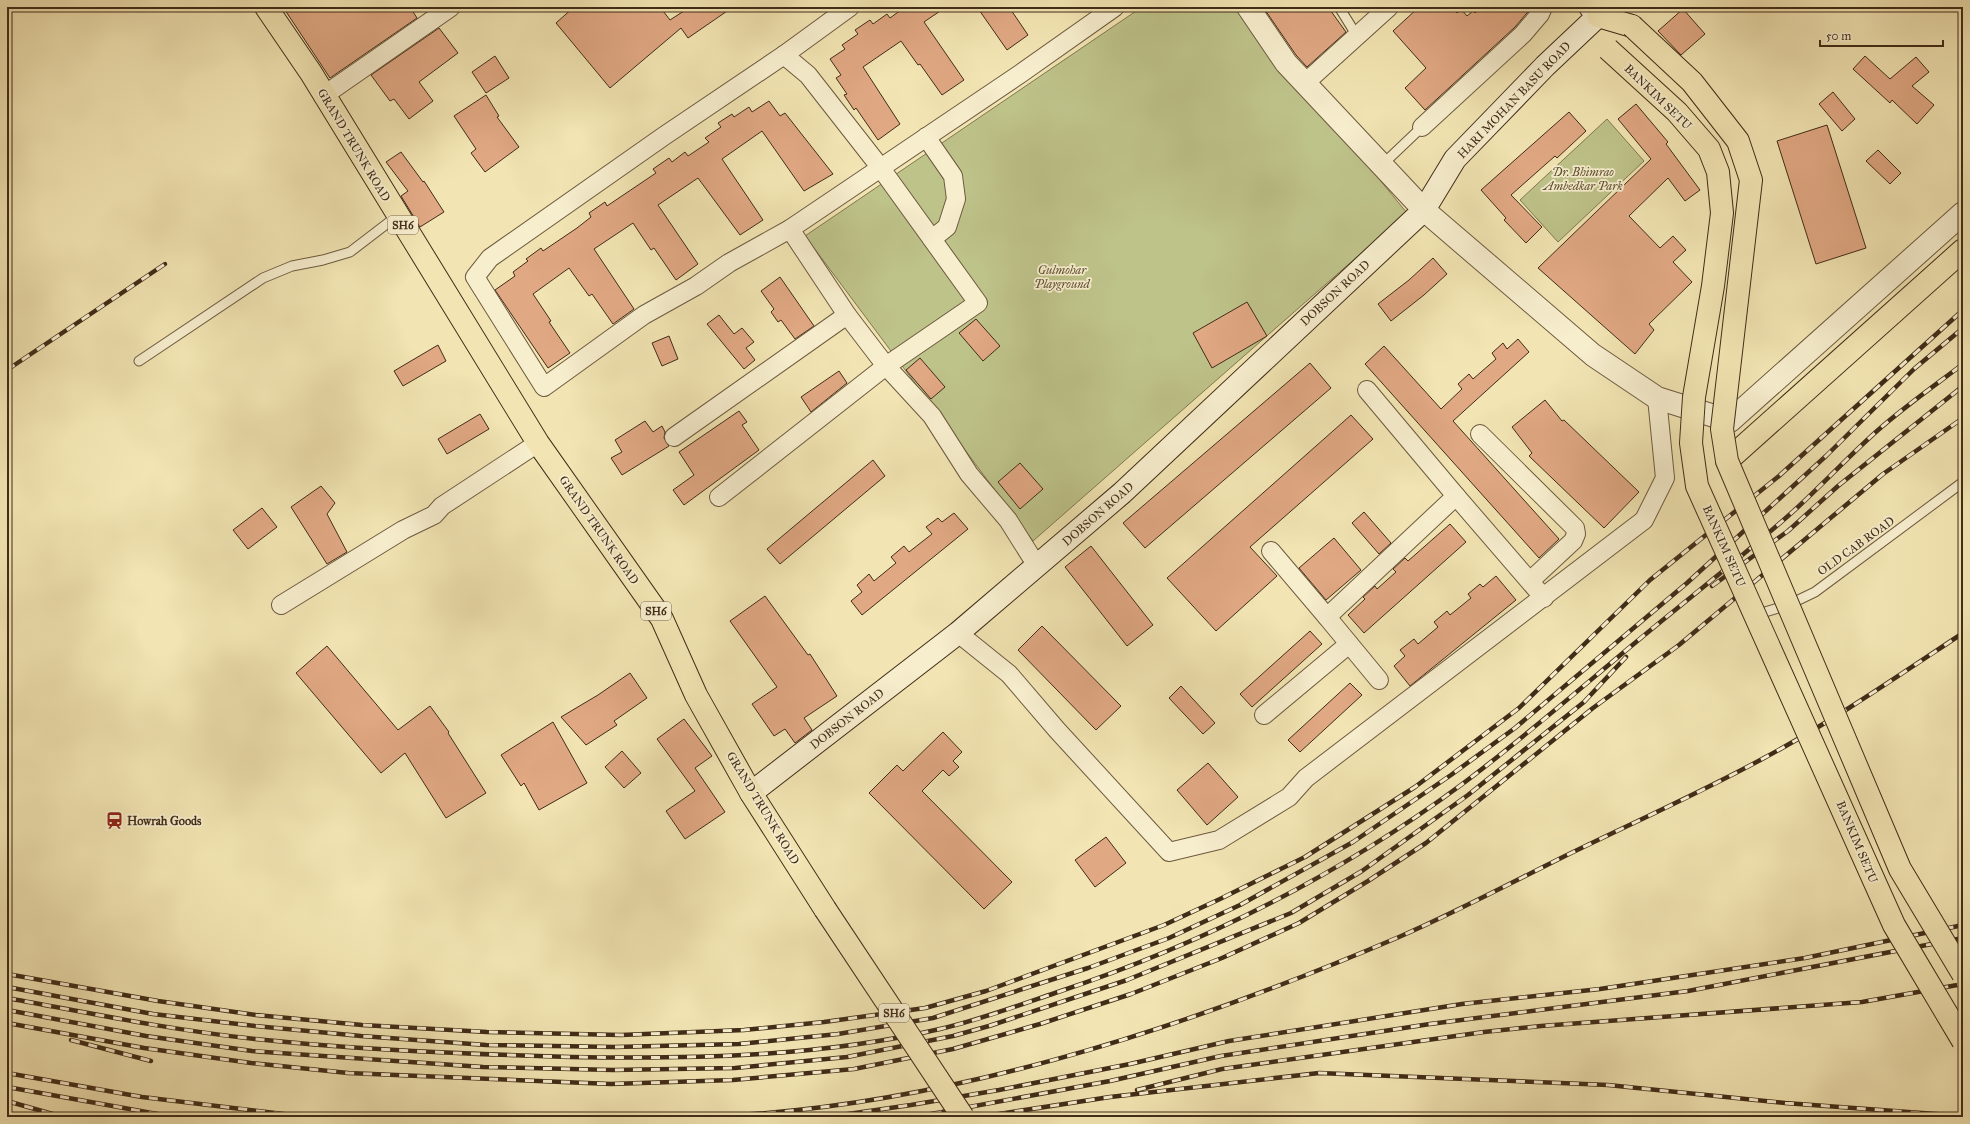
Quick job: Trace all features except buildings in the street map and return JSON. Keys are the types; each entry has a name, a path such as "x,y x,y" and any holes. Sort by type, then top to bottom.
{"main road":[{"name":"GRAND TRUNK ROAD","path":"266,7 311,73 323,96 538,443 662,619 696,695 751,793 825,909 963,1117"},
{"path":"1248,7 1286,63 1424,210 1593,355 1657,398 1730,421 1963,214"},
{"path":"1599,10 1632,26 1692,82 1738,140 1751,180 1722,429 1726,462 1900,869 1963,974"},
{"name":"BANKIM SETU","path":"1599,10 1608,49 1677,112 1708,149 1718,172 1722,213 1713,286 1694,397 1691,443 1697,486 1894,925 1962,1035"},
{"name":"HARI MOHAN BASU ROAD","path":"1424,210 1455,159 1599,10"},
{"name":"DOBSON ROAD","path":"751,793 958,633 1122,493 1424,210"},
{"path":"1726,462 1963,250"}],"street":[{"path":"323,96 451,7"},
{"path":"850,7 784,55 490,258 475,276 544,387 644,315 696,286 729,263 790,228 926,137 1115,7"},
{"path":"1305,83 1389,7"},
{"path":"1422,127 1523,34 1540,14 1543,7"},
{"path":"719,497 886,366 978,303 880,167 808,75 784,55"},
{"path":"926,137 953,176 956,199 947,227 932,239"},
{"path":"790,228 847,315 886,366 932,416 970,474 1008,520 1037,566"},
{"path":"674,437 847,315"},
{"path":"1367,390 1544,598"},
{"path":"958,633 1009,674 1057,730 1169,852 1219,840 1289,797 1306,778 1544,598 1644,520 1666,478 1657,398"},
{"path":"1480,434 1575,528 1576,534 1573,541 1530,581"},
{"path":"281,605 403,530 434,515 442,506 538,443"},
{"path":"1327,617 1456,496"},
{"path":"1271,551 1379,680"},
{"path":"1264,715 1349,644"}],"lane":[{"path":"1339,7 1358,36"},
{"path":"1382,165 1422,127"},
{"path":"139,361 264,278 292,266 323,260 350,252 398,216"},
{"name":"OLD CAB ROAD","path":"1755,615 1788,605 1815,592 1963,482"}],"green space":[{"name":"Gulmohar Playground","path":"1142,7 1238,7 1407,213 1033,541 805,236"},
{"name":"Dr. Bhimrao Ambedkar Park","path":"1607,119 1644,161 1558,242 1520,200"}],"railway":[{"path":"7,370 165,264"},
{"path":"7,974 158,1001 256,1015 362,1025 487,1032 621,1035 744,1030 824,1022 925,1008 986,991 1164,925 1220,899 1305,857 1415,787 1519,708 1650,580 1779,476 1963,310"},
{"path":"7,987 153,1014 255,1026 361,1036 486,1045 615,1047 739,1044 838,1034 933,1018 1088,968 1169,938 1240,905 1353,842 1451,775 1515,728 1687,583 1826,456 1914,369 1963,328"},
{"path":"7,998 161,1026 255,1039 413,1051 617,1058 710,1056 803,1051 894,1038 940,1029 998,1012 1109,974 1215,930 1317,878 1414,818 1461,785 1547,717 1778,525 1887,422 1963,364"},
{"path":"1712,586 1788,531 1838,486 1963,386"},
{"path":"7,1023 144,1048 251,1063 348,1073 611,1084 733,1080 854,1069 953,1049 1040,1024 1131,994 1222,958 1299,923 1368,881 1426,843 1593,708 1679,645 1883,474 1963,418"},
{"path":"695,1117 785,1111 875,1099 965,1082 1055,1060 1231,1004 1399,937 1688,797 1790,744 1890,682 1963,633"},
{"path":"7,1010 146,1036 252,1051 483,1067 613,1070 735,1068 847,1057 953,1036 989,1026 1127,980 1291,913 1362,871 1468,795 1584,702 1626,657"},
{"path":"827,1117 999,1090 1130,1064 1229,1041 1462,1004 1600,989 1805,958 1963,925"},
{"path":"915,1117 1110,1081 1221,1056 1430,1024 1688,991 1963,938"},
{"path":"1137,1090 1222,1069 1484,1032 1541,1026 1862,1002 1963,984"},
{"path":"71,1040 151,1061"},
{"path":"7,1073 142,1097 309,1117"},
{"path":"979,1117 1110,1097 1319,1073 1608,1085 1785,1103 1963,1116"},
{"path":"7,1087 174,1117"},
{"path":"7,1101 63,1117"}],"place":[{"name":"Howrah Goods","path":"114,821"}]}
